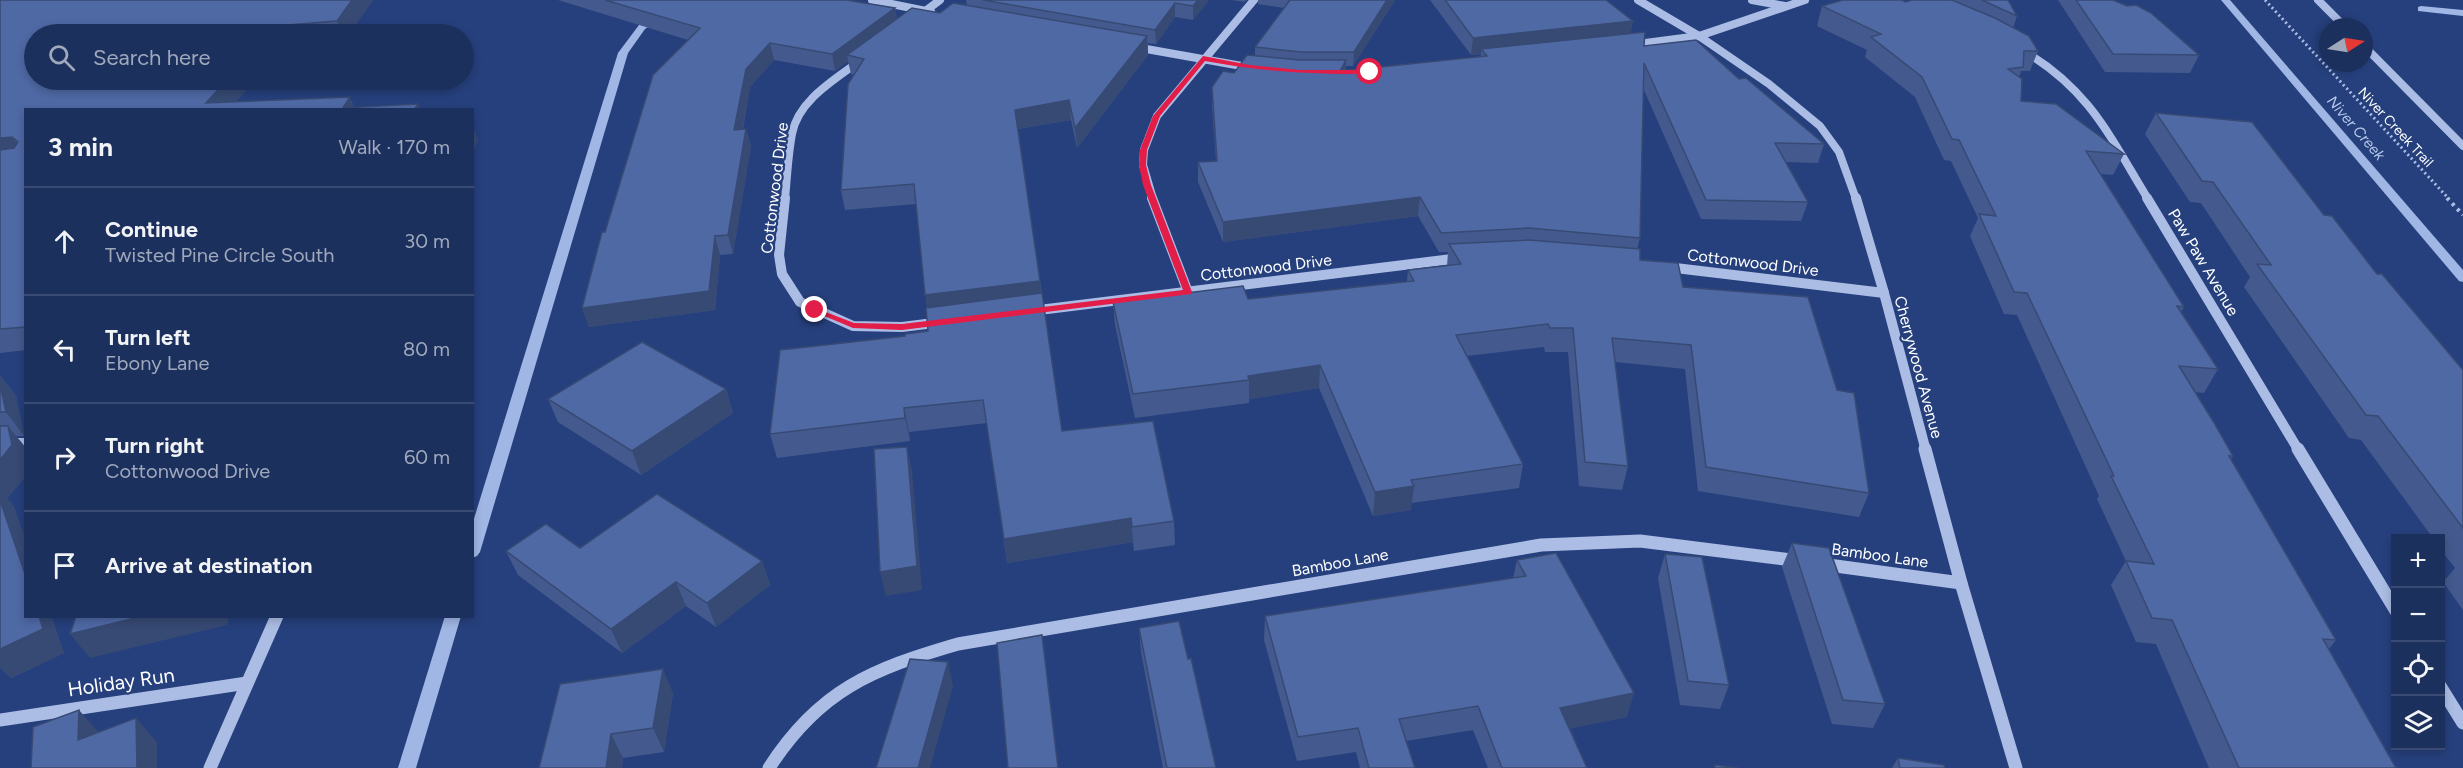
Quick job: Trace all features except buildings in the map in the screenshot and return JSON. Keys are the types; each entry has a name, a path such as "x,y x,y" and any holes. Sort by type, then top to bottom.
{"street":[{"path":"872,0 938,13"},
{"path":"909,24 940,0"},
{"path":"1188,292 1147,185 1143,165 1144,150 1156,116 1254,0"},
{"name":"Cherrywood Avenue","path":"1638,0 1698,36 1805,112 1820,126 1839,152 1848,172 1884,293 1961,583 2016,768"},
{"path":"1752,0 1786,6"},
{"path":"1625,45 1698,36 1805,0"},
{"path":"2318,0 2336,18"},
{"path":"1123,44 1260,68"},
{"name":"Paw Paw Avenue","path":"2016,46 2065,78 2095,112 2391,603"},
{"name":"Cottonwood Drive","path":"873,51 819,91 805,104 797,117 792,132 779,255 782,273 789,288 800,302 853,326 902,327 948,321"},
{"path":"2373,55 2463,146"},
{"name":"Cottonwood Drive","path":"1016,313 1467,258"},
{"name":"Cottonwood Drive","path":"1652,266 1884,293"},
{"path":"0,443 24,443"},
{"name":"Bamboo Lane","path":"769,768 783,742 819,706 866,675 906,659 958,644 1541,545 1640,542 1718,549 1961,583"},
{"path":"210,768 276,618"},
{"name":"Holiday Run","path":"0,720 247,683"},
{"path":"2445,694 2463,723"}],"path":[{"name":"Niver Creek Trail","path":"2265,0 2463,215"}],"waterway":[{"path":"474,545 623,53 642,27 685,0"},
{"name":"Niver Creek","path":"2225,0 2463,278"},
{"path":"2421,9 2463,13"},
{"path":"407,768 452,618"}],"route":[{"path":"815,310 853,326 902,327 1188,292 1147,185 1143,165 1144,150 1156,116 1203,58 1250,68 1300,72 1370,72"}]}
